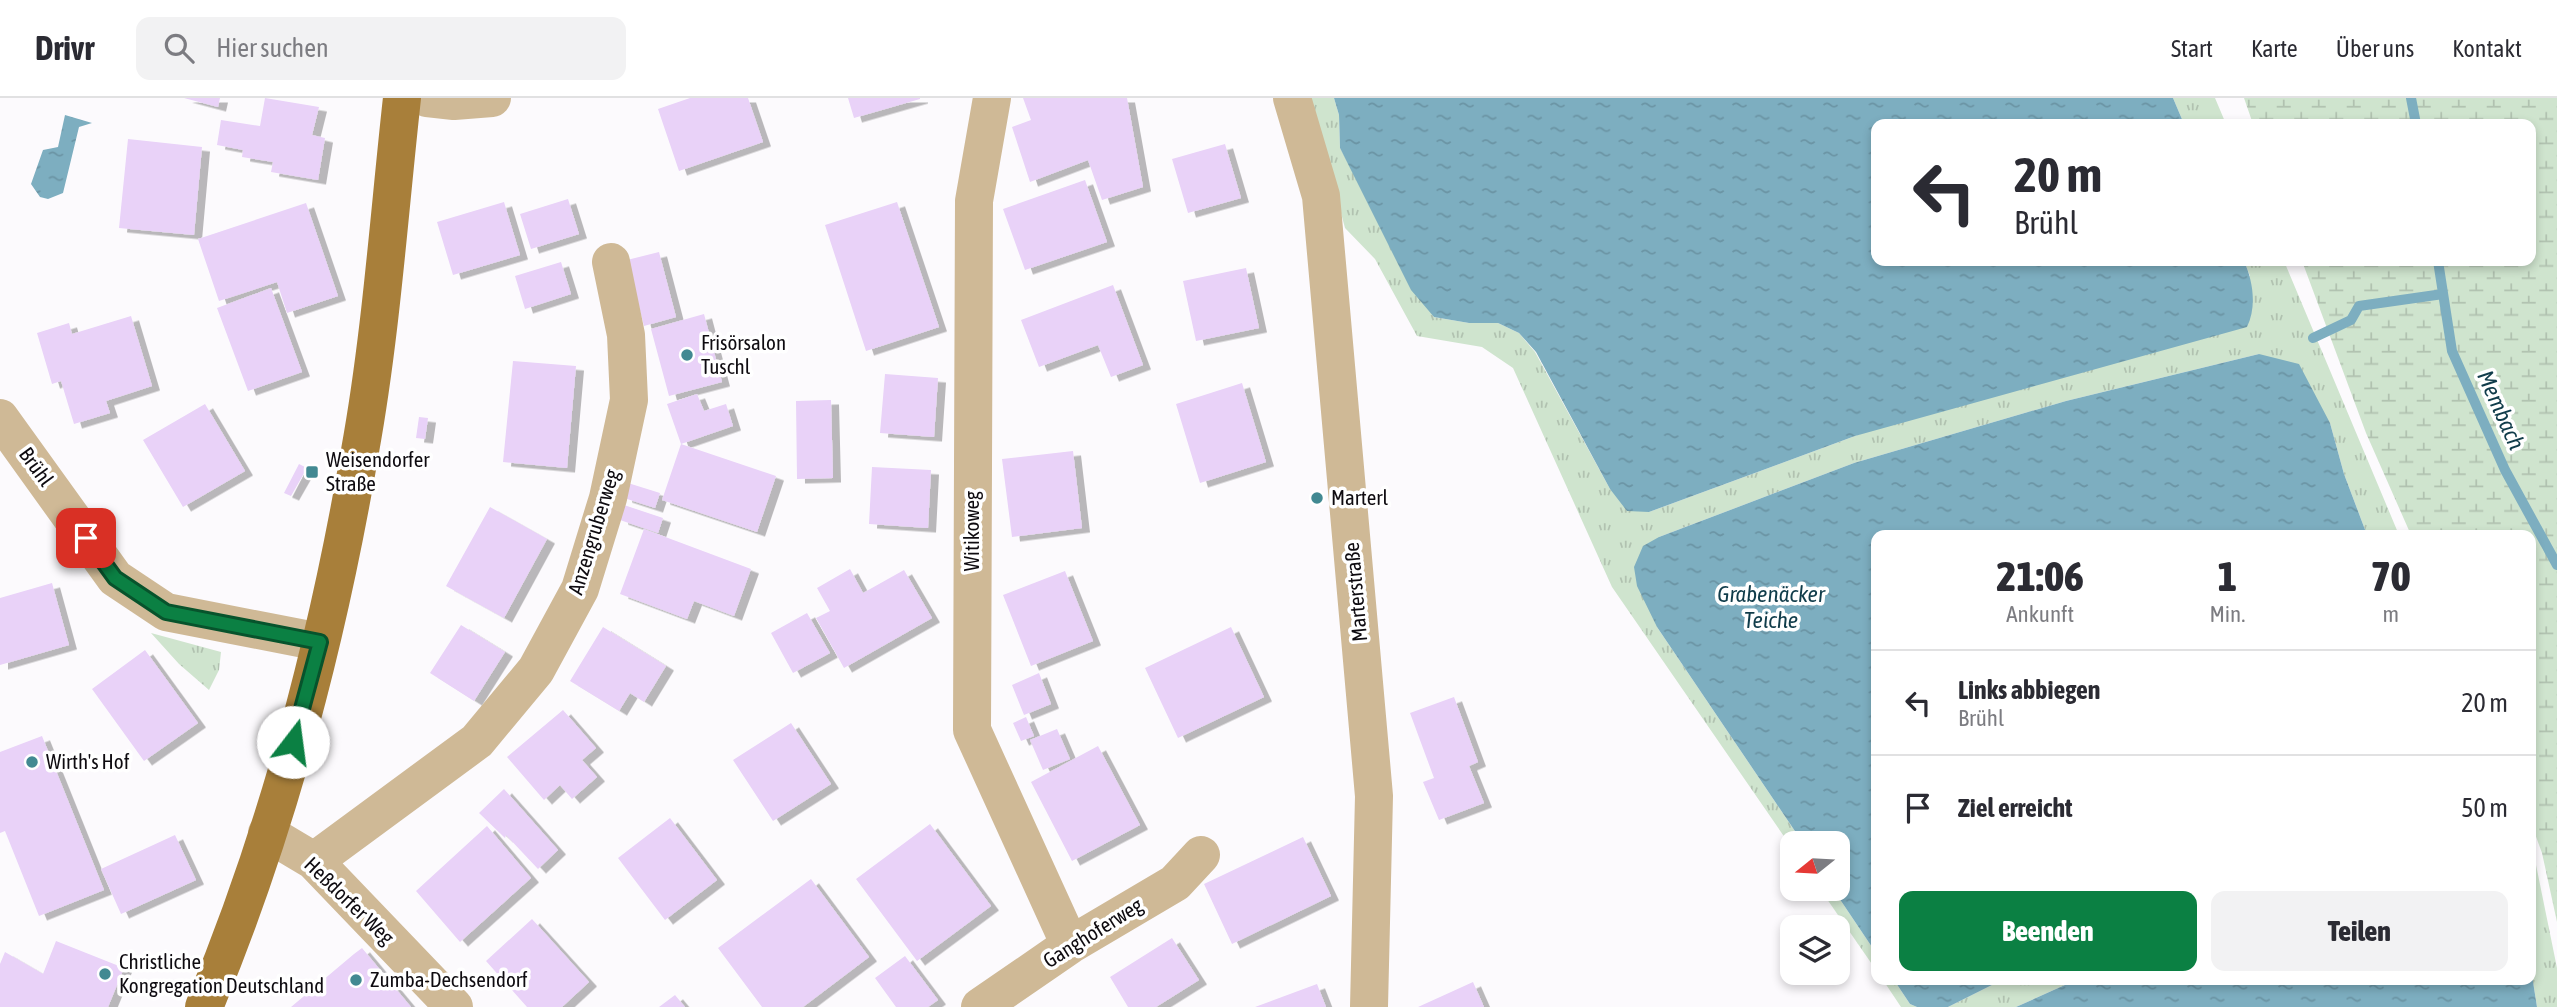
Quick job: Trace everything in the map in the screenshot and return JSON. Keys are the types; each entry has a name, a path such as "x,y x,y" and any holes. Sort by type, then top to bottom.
{"main road":[{"path":"204,1007 229,947 267,833 340,559 361,448 402,98"}],"street":[{"path":"427,98 454,101 492,98"},
{"name":"Witikoweg","path":"992,98 974,201 972,730 1070,944"},
{"name":"Marterstraße","path":"1292,98 1321,196 1374,796 1369,1007"},
{"name":"Anzengruberweg","path":"314,861 477,741 536,670 580,589 608,498 629,400 626,335 611,262"},
{"name":"Brühl","path":"0,418 115,578 166,612 320,642"},
{"name":"Heßdorfer Weg","path":"267,833 314,861 454,1007"},
{"name":"Ganghoferweg","path":"980,1007 1070,944 1175,883 1201,855"}],"green space":[{"path":"1310,98 1334,98 1339,115 1340,148 1434,317 1469,323 1498,323 1519,333 1535,352 1610,489 1649,512 1855,436 2250,276 2246,266 2286,266 2397,530 2365,530 2344,474 2330,423 2259,354 2066,401 1854,463 1659,537 1657,627 1795,831 1780,831 1612,587 1513,368 1482,347 1417,336 1375,259 1345,228"},
{"path":"2173,98 2215,98 2224,119 2182,119"},
{"path":"2244,98 2557,98 2557,922 2536,837 2536,530 2409,530 2366,433 2304,266 2536,266 2536,119 2251,119"},
{"path":"151,633 221,652 219,670 209,690 179,664"},
{"path":"2536,865 2557,968 2557,1007 2537,1007 2534,985 2536,985"},
{"path":"1828,901 1841,901 1871,946 1871,963 1850,932 1850,915 1838,915"},
{"path":"1886,985 1897,985 1910,1004 1917,1007 1901,1007"},
{"path":"1992,985 2065,985 2016,1007 1948,1007"}],"water":[{"path":"1334,98 2173,98 2182,119 1871,119 1871,266 2246,266 2253,294 2252,311 2247,327 1855,436 1649,512 1627,511 1610,489 1536,352 1519,333 1498,323 1469,323 1434,317 1411,290 1340,148 1339,115"},
{"path":"65,115 92,123 79,127 63,193 48,199 40,197 31,184 43,150 58,147"},
{"name":"Grabenäcker Teiche","path":"2259,354 2299,364 2330,423 2344,474 2365,530 1871,530 1871,946 1841,901 1850,901 1850,831 1795,831 1657,627 1637,586 1634,567 1643,546 1659,537 1854,463 2066,401"},
{"path":"1897,985 1992,985 1948,1007 1917,1007 1910,1004"},
{"path":"2065,985 2534,985 2537,1007 2016,1007"}],"building":[{"path":"184,98 220,98 218,107"},
{"path":"265,98 319,107 312,135 325,138 318,180 271,172 273,162 242,157 243,150 217,145 221,120 260,126"},
{"path":"690,98 748,98 763,142 679,171 658,109"},
{"path":"848,98 920,98 920,99 854,118"},
{"path":"1023,98 1127,98 1143,187 1102,200 1088,160 1030,182 1012,127 1031,120"},
{"path":"128,139 202,147 194,235 119,228"},
{"path":"1225,144 1241,198 1188,213 1172,159"},
{"path":"1085,180 1107,242 1025,270 1003,209"},
{"path":"568,199 579,234 531,249 520,214"},
{"path":"504,202 520,255 453,275 437,222"},
{"path":"897,202 939,327 866,351 825,225"},
{"path":"306,203 338,296 287,313 277,282 219,301 198,239"},
{"path":"659,252 676,317 644,326 627,260"},
{"path":"561,262 571,294 525,309 515,276"},
{"path":"1246,268 1259,328 1196,341 1183,281"},
{"path":"1113,285 1143,365 1111,377 1098,345 1039,367 1021,320"},
{"path":"271,288 302,372 248,391 217,308"},
{"name":"Frisörsalon Tuschl","path":"704,314 722,382 669,396 651,329"},
{"path":"131,316 152,386 106,401 110,413 74,424 61,381 52,384 37,333 69,323 72,334"},
{"path":"513,361 576,366 567,468 503,462"},
{"path":"885,374 938,378 934,437 880,433"},
{"path":"1242,383 1266,462 1200,483 1176,404"},
{"path":"697,394 704,411 726,404 733,426 681,444 667,404"},
{"path":"831,400 833,478 797,479 796,401"},
{"path":"205,404 245,471 183,507 143,440"},
{"path":"419,417 428,418 425,439 416,438"},
{"path":"681,444 776,476 757,532 662,500"},
{"path":"1073,451 1082,528 1012,537 1002,459"},
{"path":"299,464 307,468 291,496 284,493"},
{"path":"872,467 931,470 928,528 869,524"},
{"path":"628,483 660,493 655,508 624,498"},
{"path":"624,505 663,518 658,533 620,520"},
{"path":"490,507 547,539 504,618 446,586"},
{"path":"644,529 751,569 734,616 694,601 687,619 620,594"},
{"path":"850,569 863,593 904,570 932,618 844,668 816,618 830,611 817,588"},
{"path":"1065,571 1093,641 1031,666 1003,595"},
{"path":"52,583 69,645 0,665 0,598"},
{"path":"807,613 830,653 793,673 771,633"},
{"path":"461,625 505,652 474,701 430,673"},
{"path":"603,627 666,666 644,702 630,693 619,711 570,681"},
{"path":"1231,627 1264,697 1178,738 1145,668"},
{"path":"145,650 198,723 144,761 92,689"},
{"path":"1039,673 1051,704 1024,715 1012,685"},
{"path":"1454,697 1478,762 1469,766 1484,803 1439,820 1423,782 1434,778 1410,713"},
{"path":"563,710 596,748 582,760 597,777 572,799 560,785 544,800 507,757"},
{"path":"1026,717 1034,736 1021,741 1013,723"},
{"path":"791,723 831,784 773,821 733,760"},
{"path":"1057,729 1070,759 1043,770 1030,740"},
{"path":"42,736 104,890 39,916 5,831 0,833 0,752"},
{"path":"1098,746 1140,825 1072,861 1031,782"},
{"path":"504,789 558,850 538,869 506,835 505,838 479,813"},
{"path":"670,818 717,880 665,920 618,858"},
{"path":"930,824 991,906 917,961 856,879"},
{"path":"487,826 531,878 460,942 416,891"},
{"path":"175,835 196,880 121,914 101,869"},
{"path":"1303,837 1331,896 1232,944 1204,884"},
{"path":"811,879 869,957 803,1007 762,1007 718,948"},
{"path":"532,919 589,982 562,1007 527,1007 486,961"},
{"path":"1172,938 1199,980 1156,1007 1128,1007 1110,977"},
{"path":"56,941 124,968 108,1007 0,1007 0,964 5,952 43,974"},
{"name":"Zumba-Dechsendorf","path":"362,948 411,1007 291,1007 354,954"},
{"path":"905,956 938,1000 928,1007 896,1007 875,978"},
{"path":"1473,982 1484,1007 1418,1007"},
{"path":"1317,984 1326,1007 1255,1007"},
{"path":"675,995 685,1007 659,1007"}],"waterway":[{"name":"Membach","path":"2411,98 2415,119"},
{"name":"Membach","path":"2439,266 2452,351 2505,470 2557,565"},
{"path":"2313,338 2351,320 2359,306 2443,294"}],"place":[{"name":"Frisörsalon Tuschl","path":"687,355"},
{"name":"Weisendorfer Straße","path":"312,472"},
{"name":"Marterl","path":"1317,498"},
{"name":"Wirth's Hof","path":"32,762"},
{"name":"Christliche Kongregation Deutschland","path":"105,974"},
{"name":"Zumba-Dechsendorf","path":"356,980"}],"route":[{"path":"86,538 115,578 166,612 320,642 293,742"}]}
